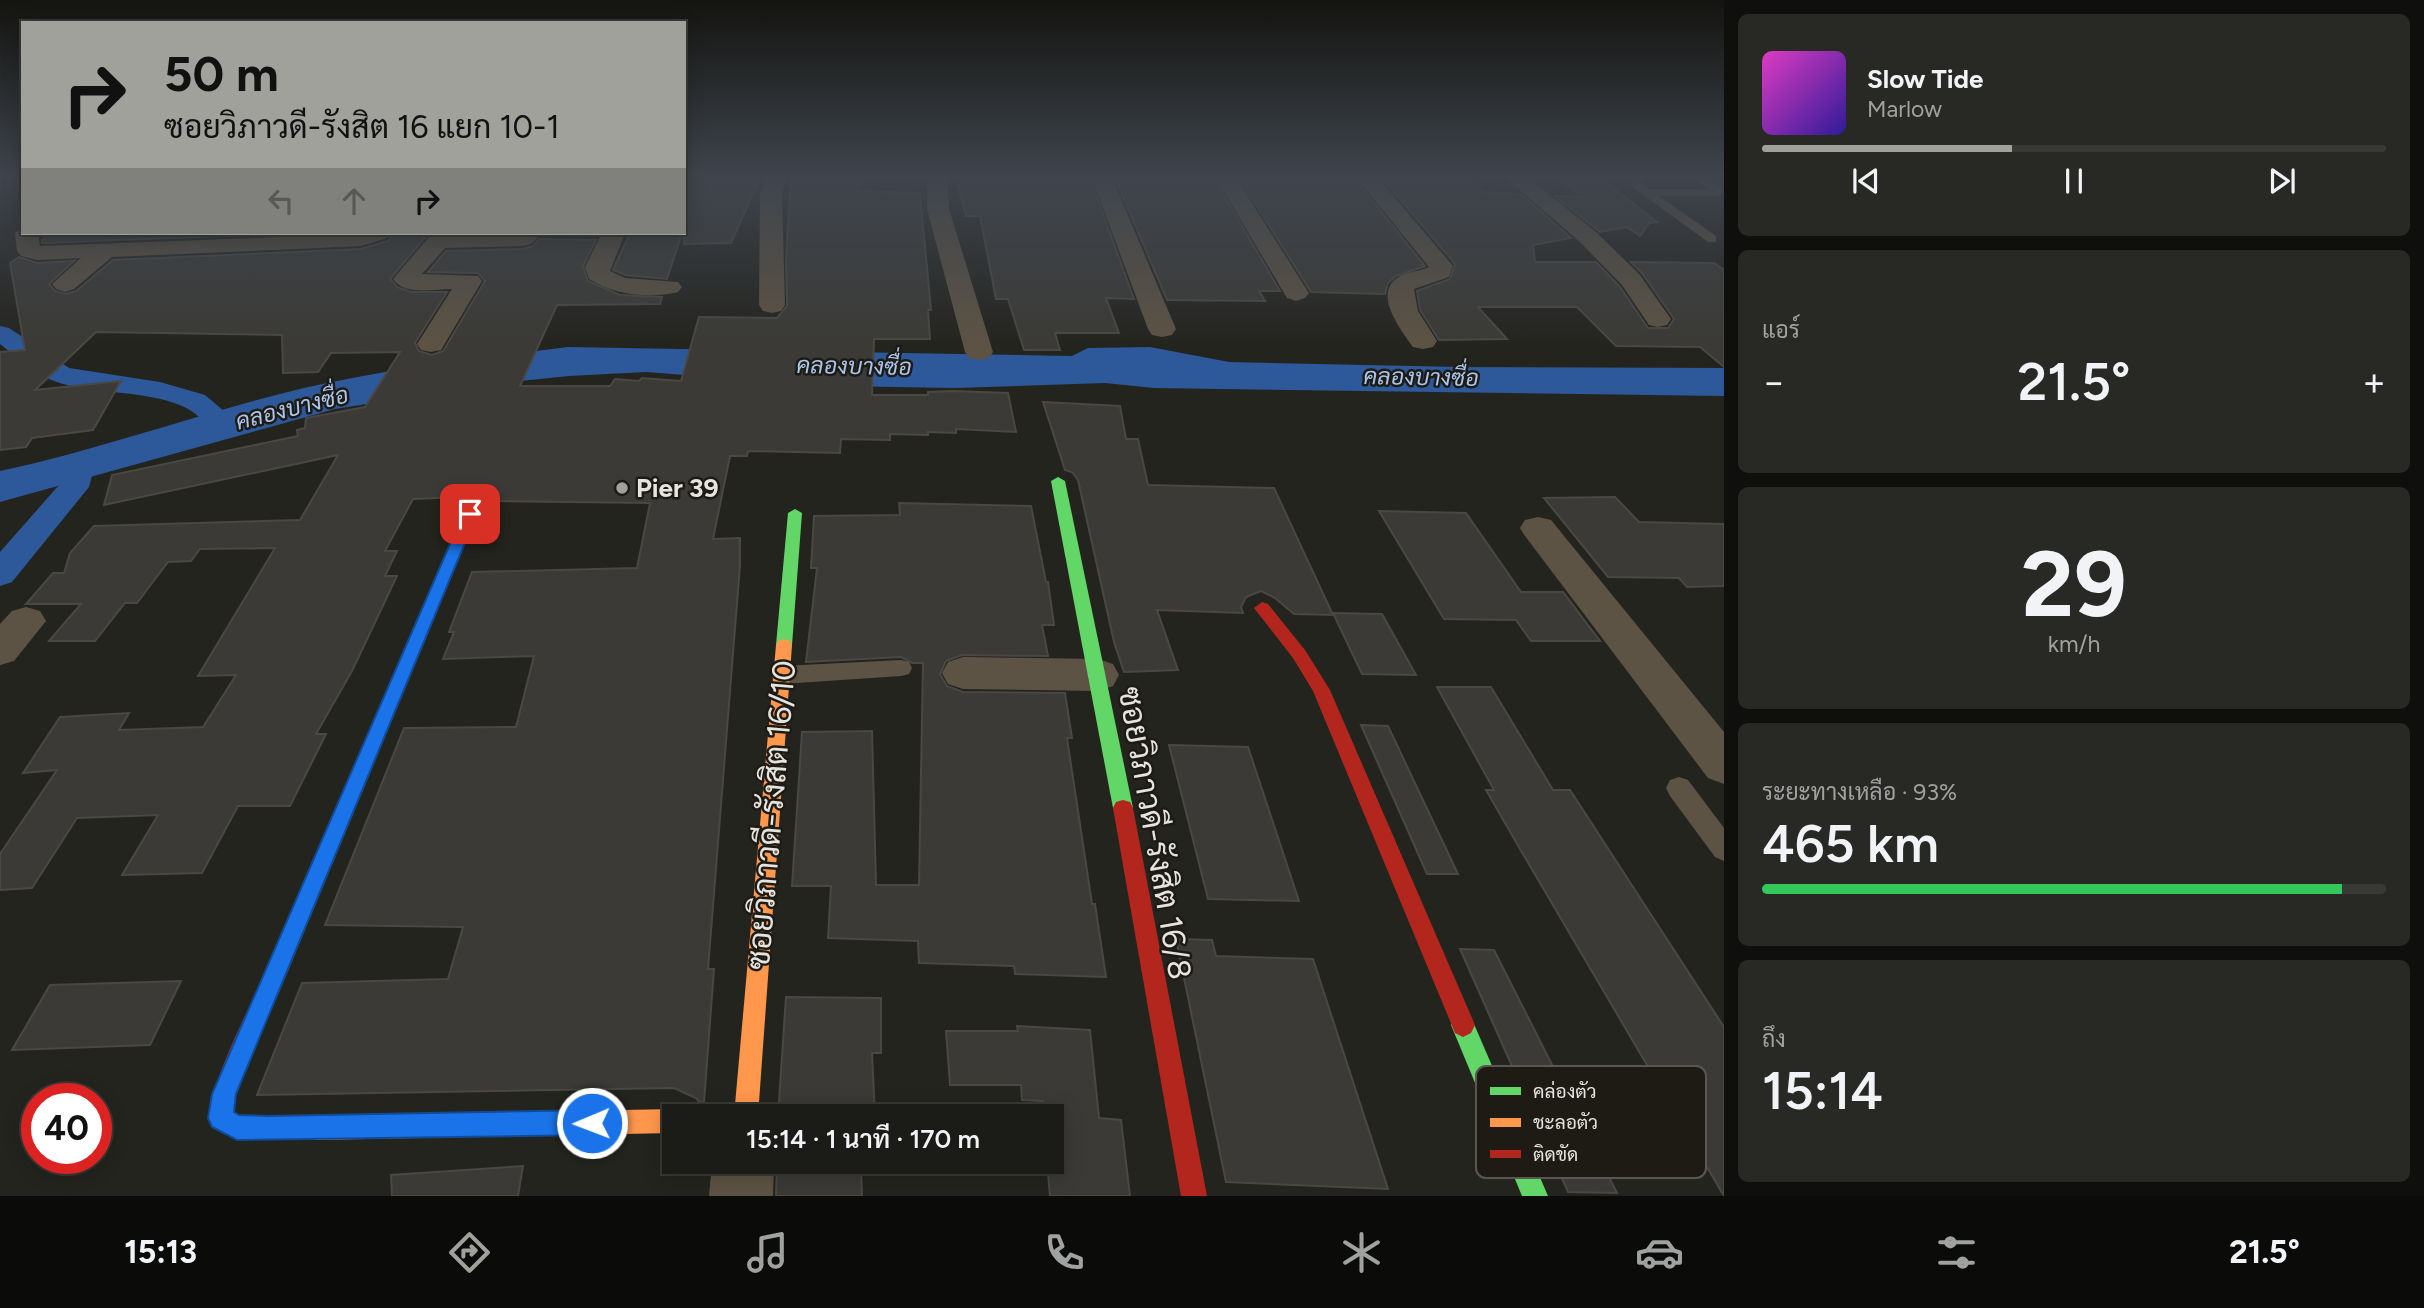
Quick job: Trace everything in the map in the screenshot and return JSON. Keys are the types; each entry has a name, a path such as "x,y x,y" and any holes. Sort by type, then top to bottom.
{"street":[{"path":"771,234 772,305"},
{"path":"945,234 979,352"},
{"path":"1124,234 1162,329"},
{"path":"1260,234 1296,293"},
{"path":"1414,234 1441,266 1440,272 1404,284 1400,290 1401,302 1410,322 1423,341"},
{"path":"1584,234 1631,280 1658,319"},
{"path":"27,235 29,251 106,250 234,239 361,239 373,235"},
{"path":"430,344 469,281 410,282 405,279 438,241 523,239 528,235"},
{"path":"612,235 597,267 598,274 614,283 627,286 669,287"},
{"path":"200,269 234,239"},
{"path":"65,284 106,250"},
{"name":"ซอยวิภาวดี-รังสิต 16/8","path":"1058,481 1098,675 1194,1196"},
{"name":"ซอยวิภาวดี-รังสิต 16/10","path":"747,1104 795,513"},
{"path":"470,514 224,1094 221,1118 237,1127 267,1129 662,1121"},
{"path":"1538,528 1724,765"},
{"path":"1262,608 1299,654 1321,690 1480,1066"},
{"path":"963,673 1098,675"},
{"path":"741,1196 742,1174"},
{"path":"1527,1178 1535,1196"}],"lane":[{"path":"1706,234 1713,239"},
{"path":"782,674 901,668"},
{"path":"1679,788 1724,849"}],"water":[{"name":"คลองบางซื่อ","path":"568,347 1072,356 1088,348 1150,347 1229,362 1460,367 1724,368 1724,396 1154,388 1105,383 957,388 832,386 646,372 569,376 492,384 335,409 0,502 0,471 266,398 403,369"}],"building":[{"path":"686,234 735,234 731,243 684,244"},
{"path":"788,234 924,234 931,310 928,310 930,339 874,339 872,395 928,395 928,392 954,391 1008,393 1016,432 956,429 956,433 890,434 890,440 841,439 840,453 748,451 747,456 730,456 713,539 740,538 740,565 708,969 714,969 704,1102 699,1102 674,1088 257,1095 302,983 448,979 463,927 325,925 404,728 516,727 534,656 443,659 454,632 449,632 472,572 637,568 650,503 486,501 489,496 413,499 385,551 397,551 385,576 397,576 352,671 316,734 326,734 290,806 238,806 202,873 122,875 158,815 77,818 32,888 0,890 0,854 57,770 23,773 60,717 129,713 119,730 203,727 236,675 198,676 275,548 200,549 191,561 168,562 137,603 125,603 95,641 49,641 81,604 26,604 53,573 64,573 70,553 94,526 300,520 338,455 104,505 112,475 298,436 297,430 305,428 306,418 365,407 400,352 331,353 318,372 283,373 282,335 96,332 35,390 121,381 93,430 32,438 26,447 0,450 0,352 25,350 10,263 19,257 37,263 74,261 49,284 55,291 66,294 76,291 113,260 361,249 388,241 392,235 427,235 390,279 397,287 411,292 447,292 415,343 419,351 432,355 443,351 485,281 478,273 428,272 446,251 523,249 533,246 539,239 596,240 583,266 588,281 620,295 662,297 660,304 557,305 520,386 610,386 615,379 681,381 699,317 777,318 787,306"},
{"path":"983,234 1110,234 1134,299 1106,298 1119,333 1055,333 1060,350 1024,350 1008,299 996,299"},
{"path":"1139,234 1247,234 1280,291 1259,291 1265,301 1167,300"},
{"path":"1274,234 1399,234 1425,266 1396,276 1388,283 1385,294 1311,292"},
{"path":"1429,234 1566,234 1571,238 1533,245 1535,262 1596,262 1620,287 1648,328 1668,328 1674,319 1642,273 1631,262 1714,263 1724,270 1724,367 1700,347 1616,346 1577,307 1478,307 1507,339 1439,340 1420,310 1417,291 1450,279 1455,264"},
{"path":"49,235 250,235 42,243"},
{"path":"629,235 681,235 667,279 626,275 613,270"},
{"path":"1043,402 1120,406 1126,439 1138,439 1148,485 1274,488 1333,615 1294,614 1275,598 1261,591 1246,597 1241,607 1243,613 1157,610 1178,670 1124,672 1114,642 1078,480 1072,472 1065,470"},
{"path":"1615,497 1639,522 1724,524 1724,586 1687,587 1679,578 1608,577 1544,498"},
{"path":"899,503 1031,506 1048,582 1054,625 1042,625 1048,656 962,655 946,661 940,674 947,686 963,692 1065,693 1072,738 1067,738 1106,977 1015,974 1014,966 919,963 918,941 828,938 831,886 792,886 802,732 872,731 876,885 919,885 923,663 912,663 901,657 806,662 817,568 811,568 814,516 900,515"},
{"path":"1379,511 1466,513 1521,592 1563,592 1600,641 1531,641 1516,620 1444,619"},
{"path":"1333,613 1382,614 1416,675 1362,674"},
{"path":"1437,687 1491,687 1553,790 1570,790 1724,1027 1724,1196 1706,1165 1706,1066 1648,1066 1486,790 1494,790"},
{"path":"1361,725 1388,726 1458,874 1427,874"},
{"path":"1169,745 1248,747 1299,901 1208,899"},
{"path":"1176,939 1212,940 1216,956 1313,959 1388,1189 1226,1182"},
{"path":"1460,949 1494,950 1553,1066 1512,1066"},
{"path":"181,981 150,1045 12,1050 50,985"},
{"path":"786,997 881,998 881,1053 872,1053 874,1104 779,1104"},
{"path":"1017,1026 1090,1030 1099,1118 1121,1120 1130,1196 1050,1196 1048,1174 1064,1174 1064,1104 1022,1100 1021,1085 950,1085 946,1031 1018,1031"},
{"path":"523,1166 518,1196 392,1196 391,1175"},
{"path":"777,1174 861,1174 862,1196 776,1196"},
{"path":"1562,1178 1609,1178 1617,1193 1568,1192"}],"waterway":[{"path":"0,333 61,375 160,390 195,401 224,423"},
{"path":"0,574 74,487 79,468"}],"traffic: fast":[{"path":"1058,481 1123,808"},
{"path":"784,645 795,513"},
{"path":"1463,1025 1480,1066"},
{"path":"1527,1178 1535,1196"}],"traffic: slow":[{"path":"269,989 470,515"},
{"path":"747,1104 784,645"},
{"path":"314,1128 662,1121"}],"traffic: jam":[{"path":"1262,608 1299,654 1321,690 1463,1025"},
{"path":"1123,808 1194,1196"},
{"path":"269,989 224,1094 221,1118 237,1127 314,1128"}],"place":[{"name":"Pier 39","path":"622,488"}],"route":[{"path":"470,514 224,1094 221,1118 237,1127 267,1129 592,1123"}]}
